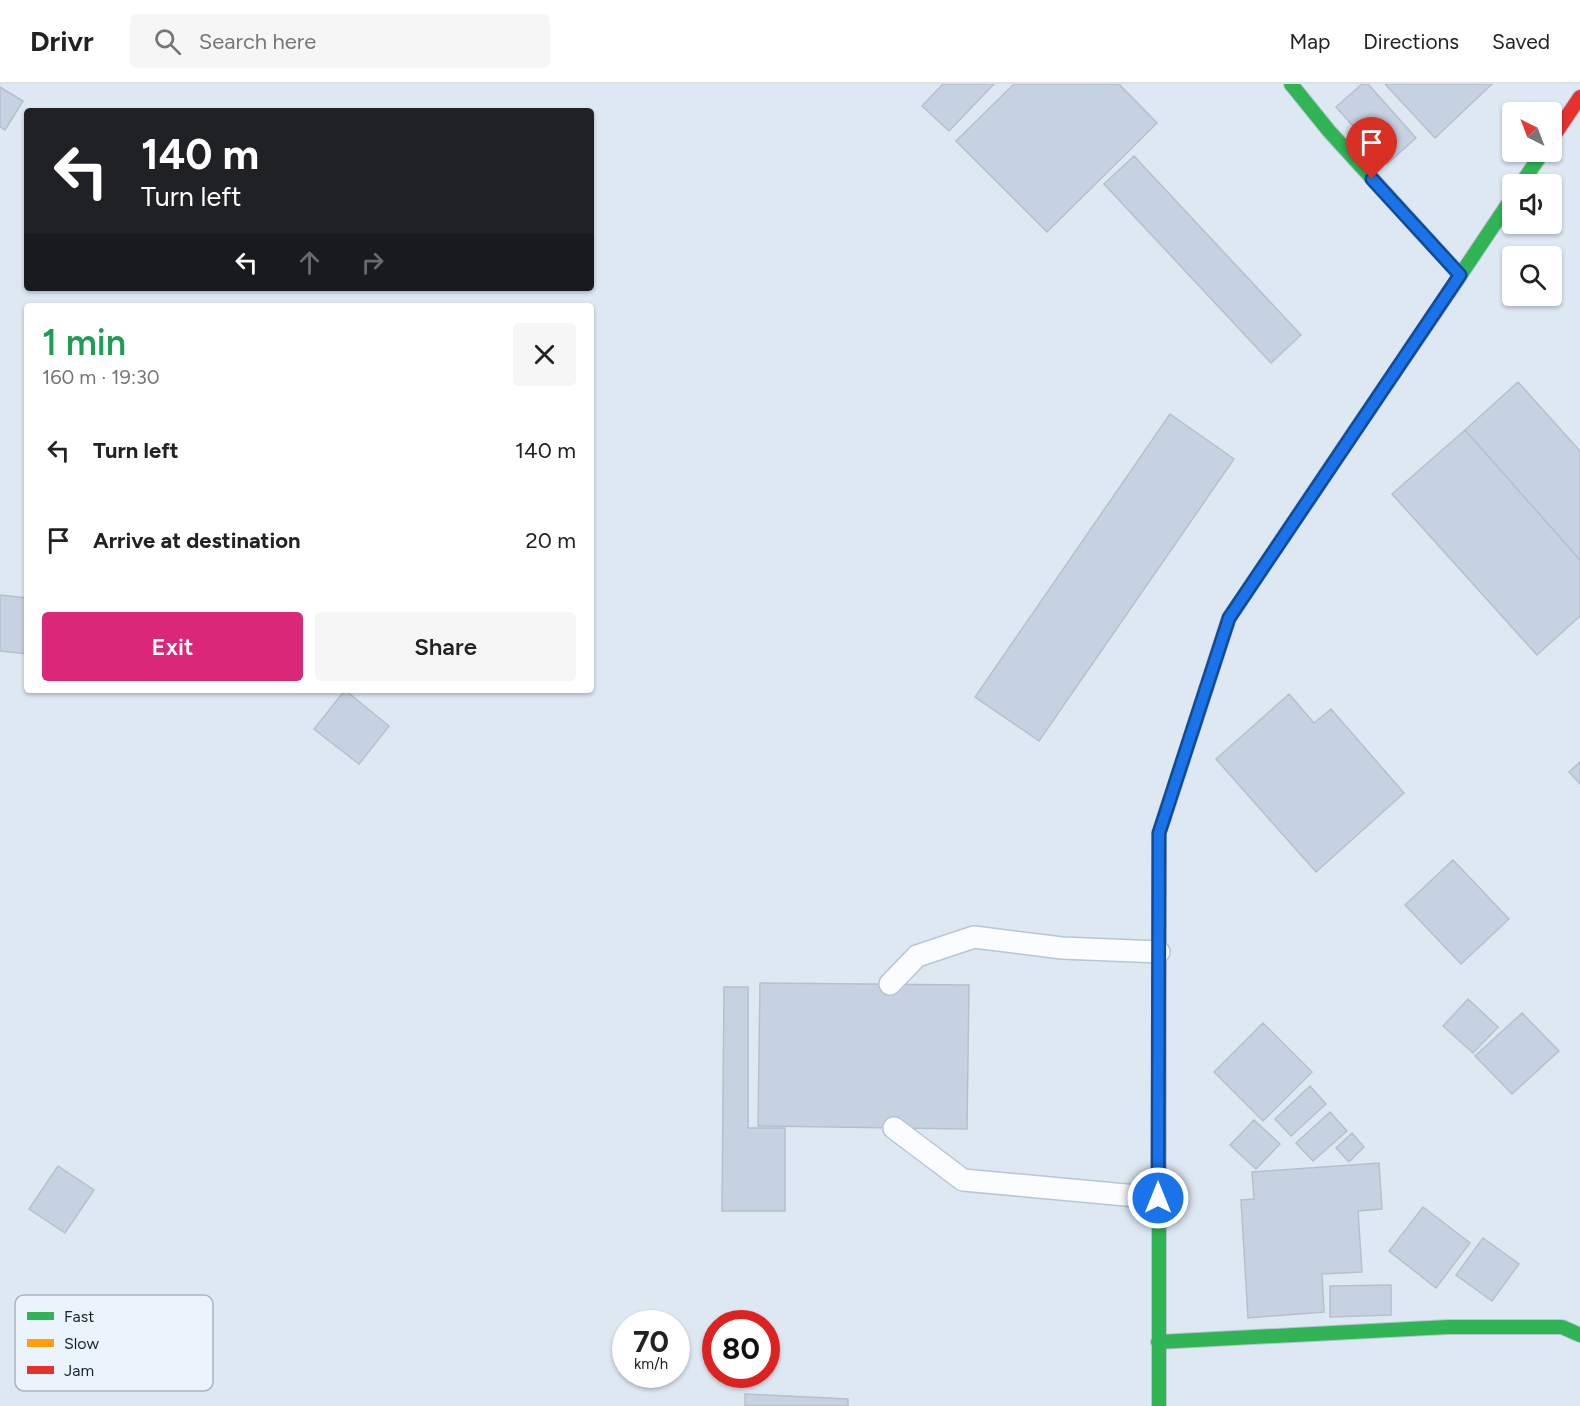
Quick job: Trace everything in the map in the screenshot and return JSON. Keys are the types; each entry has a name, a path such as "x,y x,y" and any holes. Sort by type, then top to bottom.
{"main road":[{"path":"1291,84 1329,131 1460,275"},
{"path":"1562,124 1580,97"},
{"path":"1159,1406 1159,833 1229,618 1502,213"},
{"path":"1158,1342 1448,1327 1562,1327 1580,1335"}],"lane":[{"path":"890,984 917,956 974,938 1062,948 1158,952"},
{"path":"894,1128 963,1180 1158,1198"}],"building":[{"path":"943,84 994,84 949,131 922,106"},
{"path":"1014,84 1119,84 1157,123 1047,232 956,141"},
{"path":"1362,84 1368,84 1416,138 1387,164 1336,107"},
{"path":"1385,84 1492,84 1435,138"},
{"path":"0,87 23,101 5,130 0,127"},
{"path":"1134,156 1301,335 1271,363 1104,184"},
{"path":"1518,382 1580,451 1580,560 1465,430"},
{"path":"1170,414 1234,459 1039,741 975,697"},
{"path":"1465,430 1580,560 1580,616 1537,655 1392,494"},
{"path":"0,595 24,598 24,654 0,651"},
{"path":"343,693 349,693 389,726 359,764 314,729"},
{"path":"1289,694 1314,723 1331,709 1404,793 1316,872 1216,759"},
{"path":"1580,762 1580,784 1569,772"},
{"path":"1453,860 1509,919 1461,964 1405,905"},
{"path":"760,983 969,985 967,1129 758,1126"},
{"path":"724,987 748,987 748,1128 785,1128 785,1211 722,1211"},
{"path":"1468,999 1498,1027 1473,1053 1443,1026"},
{"path":"1522,1013 1559,1051 1512,1094 1475,1056"},
{"path":"1263,1023 1312,1072 1263,1121 1214,1072"},
{"path":"1310,1086 1326,1104 1291,1136 1275,1119"},
{"path":"1330,1112 1347,1131 1313,1161 1296,1143"},
{"path":"1254,1120 1280,1144 1256,1169 1230,1145"},
{"path":"1352,1133 1364,1147 1349,1162 1336,1148"},
{"path":"1379,1163 1382,1209 1358,1211 1362,1272 1322,1274 1324,1312 1248,1318 1241,1200 1254,1199 1252,1172"},
{"path":"58,1166 94,1190 65,1233 29,1209"},
{"path":"1423,1207 1470,1243 1436,1288 1389,1251"},
{"path":"1483,1238 1519,1264 1492,1301 1456,1275"},
{"path":"1391,1285 1391,1315 1330,1317 1330,1286"},
{"path":"745,1394 848,1399 848,1406 745,1406"}],"traffic: fast":[{"path":"1291,84 1329,131 1460,275"},
{"path":"1528,174 1536,162"},
{"path":"1449,292 1502,213"},
{"path":"1159,1067 1159,1406"},
{"path":"1158,1342 1448,1327 1562,1327 1580,1335"}],"traffic: slow":[{"path":"1164,818 1229,618 1344,447"}],"traffic: jam":[{"path":"1562,124 1580,97"},
{"path":"1344,447 1449,292"},
{"path":"1159,1067 1159,833 1164,818"}],"route":[{"path":"1158,1198 1159,833 1229,618 1460,275 1372,179"}]}
